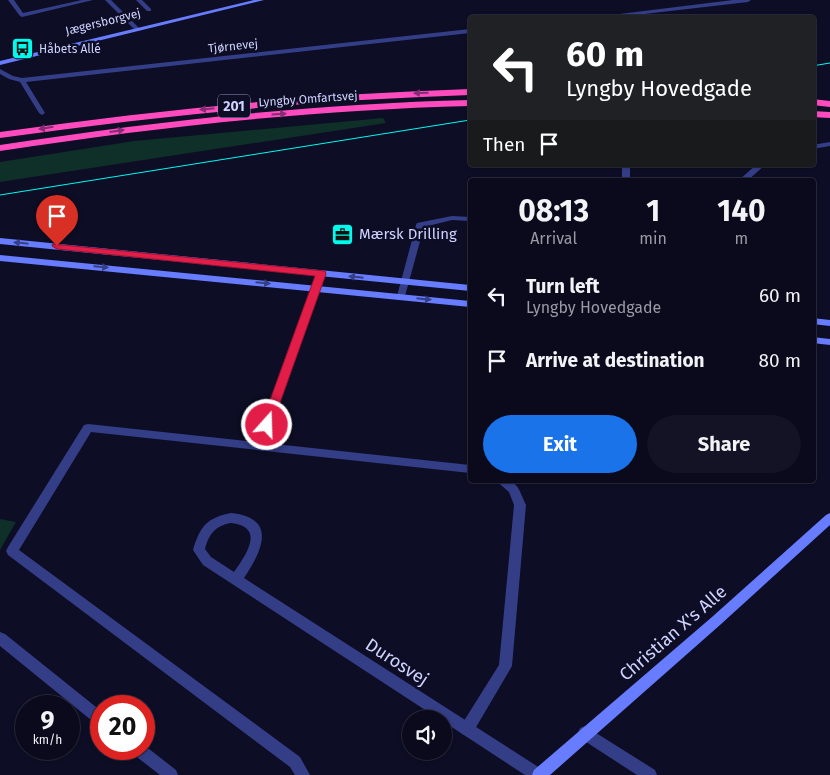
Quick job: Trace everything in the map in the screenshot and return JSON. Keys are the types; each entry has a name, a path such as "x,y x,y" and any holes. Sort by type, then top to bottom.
{"highway":[{"name":"Lyngby Omfartsvej","path":"0,135 84,123 281,101 387,94 468,92"},
{"path":"816,102 830,104"},
{"name":"Lyngby Omfartsvej","path":"0,148 214,119 372,107 468,103"},
{"path":"816,114 830,115"}],"street":[{"path":"11,0 22,15 90,0"},
{"path":"108,0 136,28"},
{"path":"139,0 149,10"},
{"name":"Jægersborgvej","path":"0,63 241,0"},
{"name":"Jægersborgvej","path":"0,58 261,0"},
{"path":"616,15 748,0"},
{"name":"Tjørnevej","path":"0,71 11,78 22,80 468,31"},
{"path":"22,80 42,113"},
{"path":"816,146 830,144"},
{"path":"745,178 759,167"},
{"path":"401,296 420,225 452,218 468,219"},
{"path":"0,241 468,288"},
{"path":"0,258 468,304"},
{"path":"267,425 321,274"},
{"path":"816,322 830,323"},
{"path":"816,340 830,342"},
{"path":"303,775 295,762 12,551 88,428 468,469"},
{"path":"467,729 505,666 520,505 513,490 505,483"},
{"name":"Durosvej","path":"236,580 253,552 258,538 253,526 241,519 226,518 211,525 201,537 199,550 207,561 236,580 467,729 539,775"},
{"name":"Christian X's Alle","path":"539,775 716,622 830,518"},
{"path":"0,638 90,710"},
{"path":"585,734 650,775"},
{"path":"152,760 171,775"}],"green space":[{"path":"383,118 386,123 0,182 0,162 134,141"},
{"path":"0,519 16,522 0,550"}],"tram line":[{"path":"816,65 830,63"},
{"path":"0,195 468,120"}],"place":[{"name":"Håbets Allé","path":"23,49"},
{"name":"Mærsk Drilling","path":"343,234"}],"route":[{"path":"57,246 321,274 267,425"}]}
